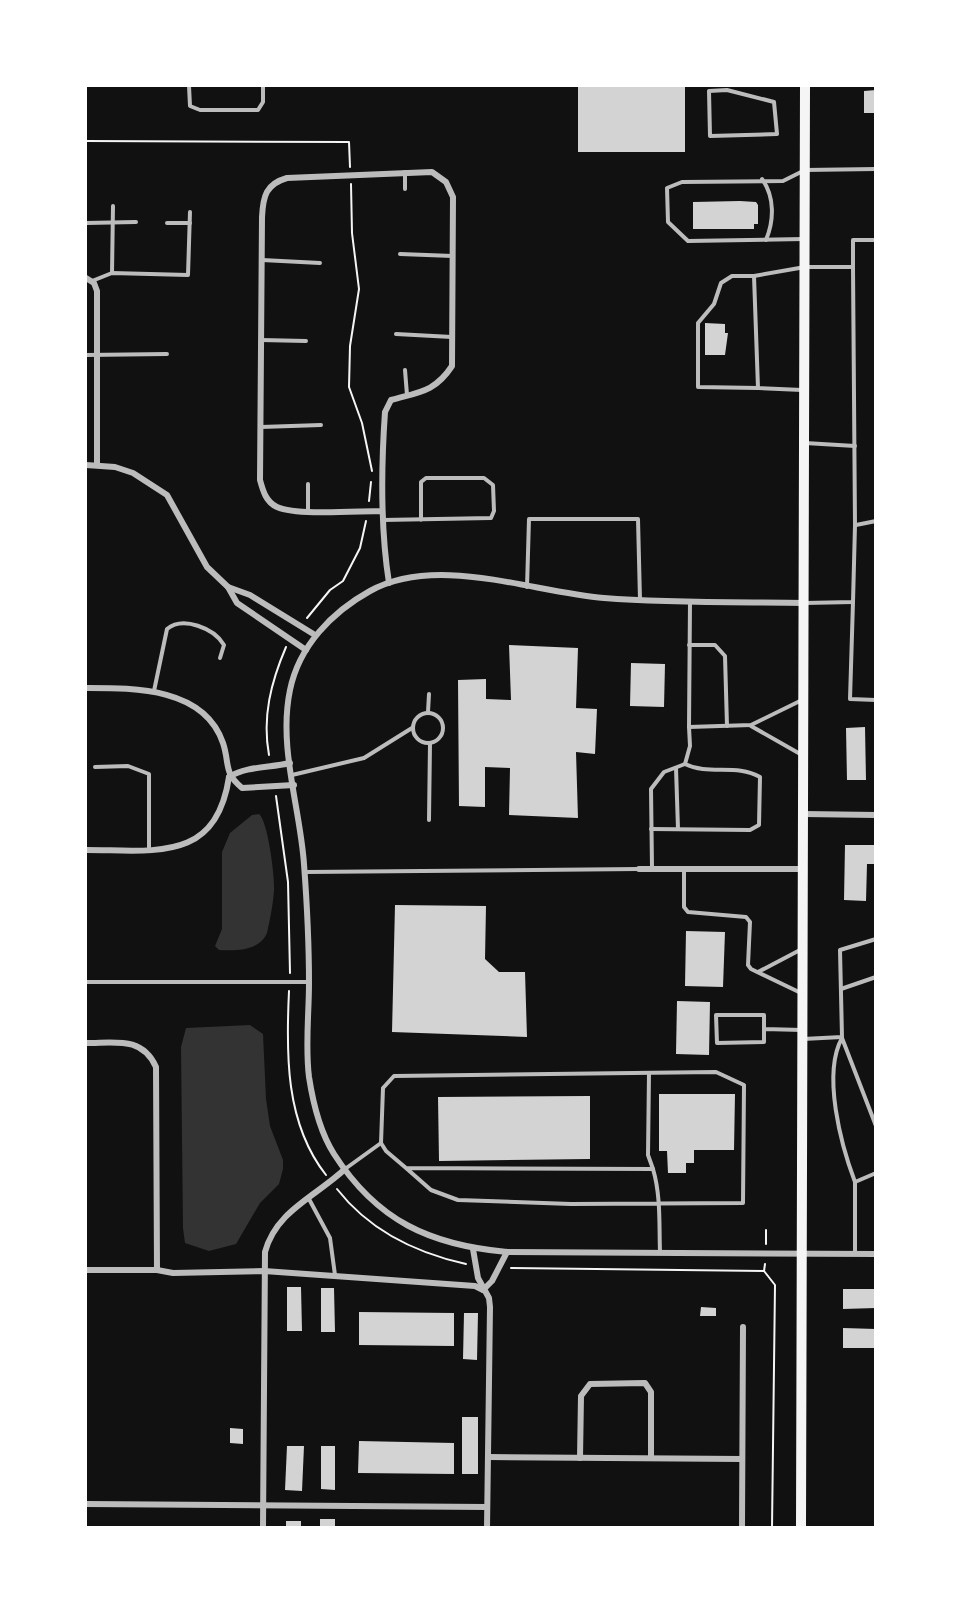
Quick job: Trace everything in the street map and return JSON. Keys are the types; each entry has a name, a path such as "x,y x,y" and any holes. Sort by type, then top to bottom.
{"main road":[{"path":"801,1527 805,86"}],"street":[{"path":"382,511 308,510 275,506 264,495 260,480 263,200 267,189 276,181 287,178 405,171 432,172 446,182 453,197 452,366 442,381 391,399 385,412 382,520 383,546 389,583"},
{"path":"88,279 97,291 97,465"},
{"path":"86,465 133,472 167,495 207,567 228,587 237,603 306,650"},
{"path":"804,603 690,602 573,595 451,574 421,576 389,583 357,599 331,618 315,635 306,650 290,690 287,731 305,872 309,982 307,1058 311,1087 322,1128 333,1152 345,1169 364,1192 400,1221 422,1234 453,1245 507,1252 876,1254"},
{"path":"228,587 250,595 315,635"},
{"path":"86,688 140,688 154,691 170,695 206,716 223,742 229,777 226,800 213,824 201,837 185,845 149,850 86,850"},
{"path":"229,777 242,769 271,768 290,763"},
{"path":"229,777 243,788 294,785"},
{"path":"804,813 876,815"},
{"path":"639,869 804,869"},
{"path":"86,1044 138,1045 151,1055 156,1067 157,1270"},
{"path":"263,1527 264,1271 270,1234 286,1214 309,1199 345,1169"},
{"path":"472,1249 490,1307 487,1527"},
{"path":"483,1290 492,1281 507,1252"},
{"path":"86,1270 157,1270 173,1273 264,1271 475,1286 483,1290"},
{"path":"742,1527 743,1327"},
{"path":"580,1458 581,1396 585,1389 590,1384 645,1383 651,1392 651,1458"},
{"path":"489,1456 742,1459"},
{"path":"86,1504 487,1507"}],"lane":[{"path":"189,86 190,106 200,110 258,110 263,102 263,86"},
{"path":"726,88 774,102 777,134 710,136 709,91 726,88"},
{"path":"805,239 688,241 668,222 667,188 682,182 762,179 783,181 805,170 876,169"},
{"path":"405,171 405,189"},
{"path":"762,179 768,188 771,203 771,228 766,240"},
{"path":"112,206 112,273"},
{"path":"88,279 112,273 188,275 190,212"},
{"path":"86,223 136,222"},
{"path":"167,223 190,223"},
{"path":"876,240 853,240 855,525 850,699 876,700"},
{"path":"400,254 453,256"},
{"path":"261,260 320,263"},
{"path":"805,390 698,387 698,323 714,304 721,283 732,276 754,276 805,267 853,267"},
{"path":"754,276 758,388"},
{"path":"396,334 452,337"},
{"path":"261,340 306,341"},
{"path":"86,355 167,354"},
{"path":"405,370 407,395"},
{"path":"261,427 321,425"},
{"path":"804,443 855,446"},
{"path":"382,520 421,520 491,518 494,511 493,485 483,478 426,478 421,482 421,520"},
{"path":"308,484 308,510"},
{"path":"527,588 529,519 638,519 640,600"},
{"path":"855,525 876,521"},
{"path":"685,764 690,746 690,602"},
{"path":"804,603 853,602"},
{"path":"154,691 167,629 171,625 186,622 215,636 224,645 220,657"},
{"path":"690,645 715,645 725,656 728,726"},
{"path":"428,712 429,694"},
{"path":"689,727 751,725 804,699"},
{"path":"292,775 364,758 412,728 418,715 428,712 437,715 443,728 439,738 430,743 420,741 412,728"},
{"path":"751,725 804,756"},
{"path":"429,820 430,743"},
{"path":"651,829 750,830 759,825 760,777 743,769 694,768 685,764 664,772 653,783 651,829 652,869"},
{"path":"95,767 128,766 149,774 149,850"},
{"path":"676,768 678,829"},
{"path":"305,872 639,869"},
{"path":"684,869 684,907 688,912 740,914 750,922 748,964 758,972 803,994"},
{"path":"876,939 840,950 842,1037 876,1126"},
{"path":"758,972 803,948"},
{"path":"841,989 876,977"},
{"path":"86,982 309,982"},
{"path":"716,1015 764,1015 764,1029 764,1042 717,1043 716,1015"},
{"path":"764,1029 803,1035 842,1037"},
{"path":"842,1037 834,1052 835,1094 844,1153 855,1182 855,1253"},
{"path":"716,1072 744,1085 742,1203 659,1204 458,1200 431,1190 386,1151 381,1143 383,1088 394,1076 649,1073 716,1072"},
{"path":"649,1073 648,1155 658,1185 660,1252"},
{"path":"345,1169 381,1143"},
{"path":"406,1167 653,1169"},
{"path":"855,1182 876,1173"},
{"path":"309,1199 330,1238 334,1275"}],"path":[{"path":"86,141 349,142 352,233 359,289 348,387 362,423 372,473 368,511 360,548 343,581 330,590 301,627"},
{"path":"271,768 266,719 272,684 291,640"},
{"path":"275,787 288,882 289,1065 294,1112 311,1151 331,1182 364,1217 398,1241 436,1257 477,1265"},
{"path":"766,1230 764,1271 775,1285 772,1527"},
{"path":"498,1267 764,1271"}],"shaded area":[{"path":"259,814 268,838 274,884 267,933 253,947 240,950 219,950 215,946 222,929 222,852 230,833 252,815"},
{"path":"250,1025 263,1034 266,1099 270,1126 283,1160 283,1169 279,1184 260,1203 236,1244 209,1251 185,1243 181,1047 186,1028"}],"building":[{"path":"578,86 685,86 685,152 578,152"},
{"path":"876,90 876,113 864,113 864,91"},
{"path":"693,202 756,202 758,205 758,224 754,224 754,229 693,229"},
{"path":"705,323 725,324 725,333 728,333 725,355 705,355"},
{"path":"509,645 578,648 576,708 597,709 595,754 576,752 578,818 509,815 510,768 485,767 485,807 459,806 458,680 486,679 486,699 511,700"},
{"path":"631,663 665,664 664,707 630,706"},
{"path":"865,727 866,780 847,780 846,728"},
{"path":"845,845 876,845 876,864 867,864 866,901 844,900"},
{"path":"395,905 486,906 485,959 499,972 525,972 527,1037 392,1032"},
{"path":"686,931 725,932 723,987 685,986"},
{"path":"677,1001 710,1002 709,1055 676,1054"},
{"path":"659,1094 735,1094 734,1150 694,1150 694,1163 686,1163 686,1173 668,1173 667,1151 659,1151"},
{"path":"590,1096 590,1159 439,1161 438,1097"},
{"path":"287,1287 301,1287 302,1331 287,1331"},
{"path":"321,1288 334,1288 335,1332 321,1332"},
{"path":"843,1289 876,1289 876,1308 843,1309"},
{"path":"701,1307 716,1308 716,1316 700,1316"},
{"path":"359,1312 454,1313 454,1346 359,1345"},
{"path":"464,1313 478,1313 477,1360 463,1359"},
{"path":"843,1328 876,1329 876,1348 843,1348"},
{"path":"462,1417 478,1417 478,1474 462,1474"},
{"path":"230,1428 243,1429 243,1444 230,1443"},
{"path":"359,1441 454,1443 454,1474 358,1473"},
{"path":"287,1446 304,1446 302,1491 285,1490"},
{"path":"321,1446 335,1446 335,1490 321,1489"},
{"path":"320,1519 335,1519 335,1528 320,1528"},
{"path":"286,1521 301,1521 301,1528 286,1528"}]}
